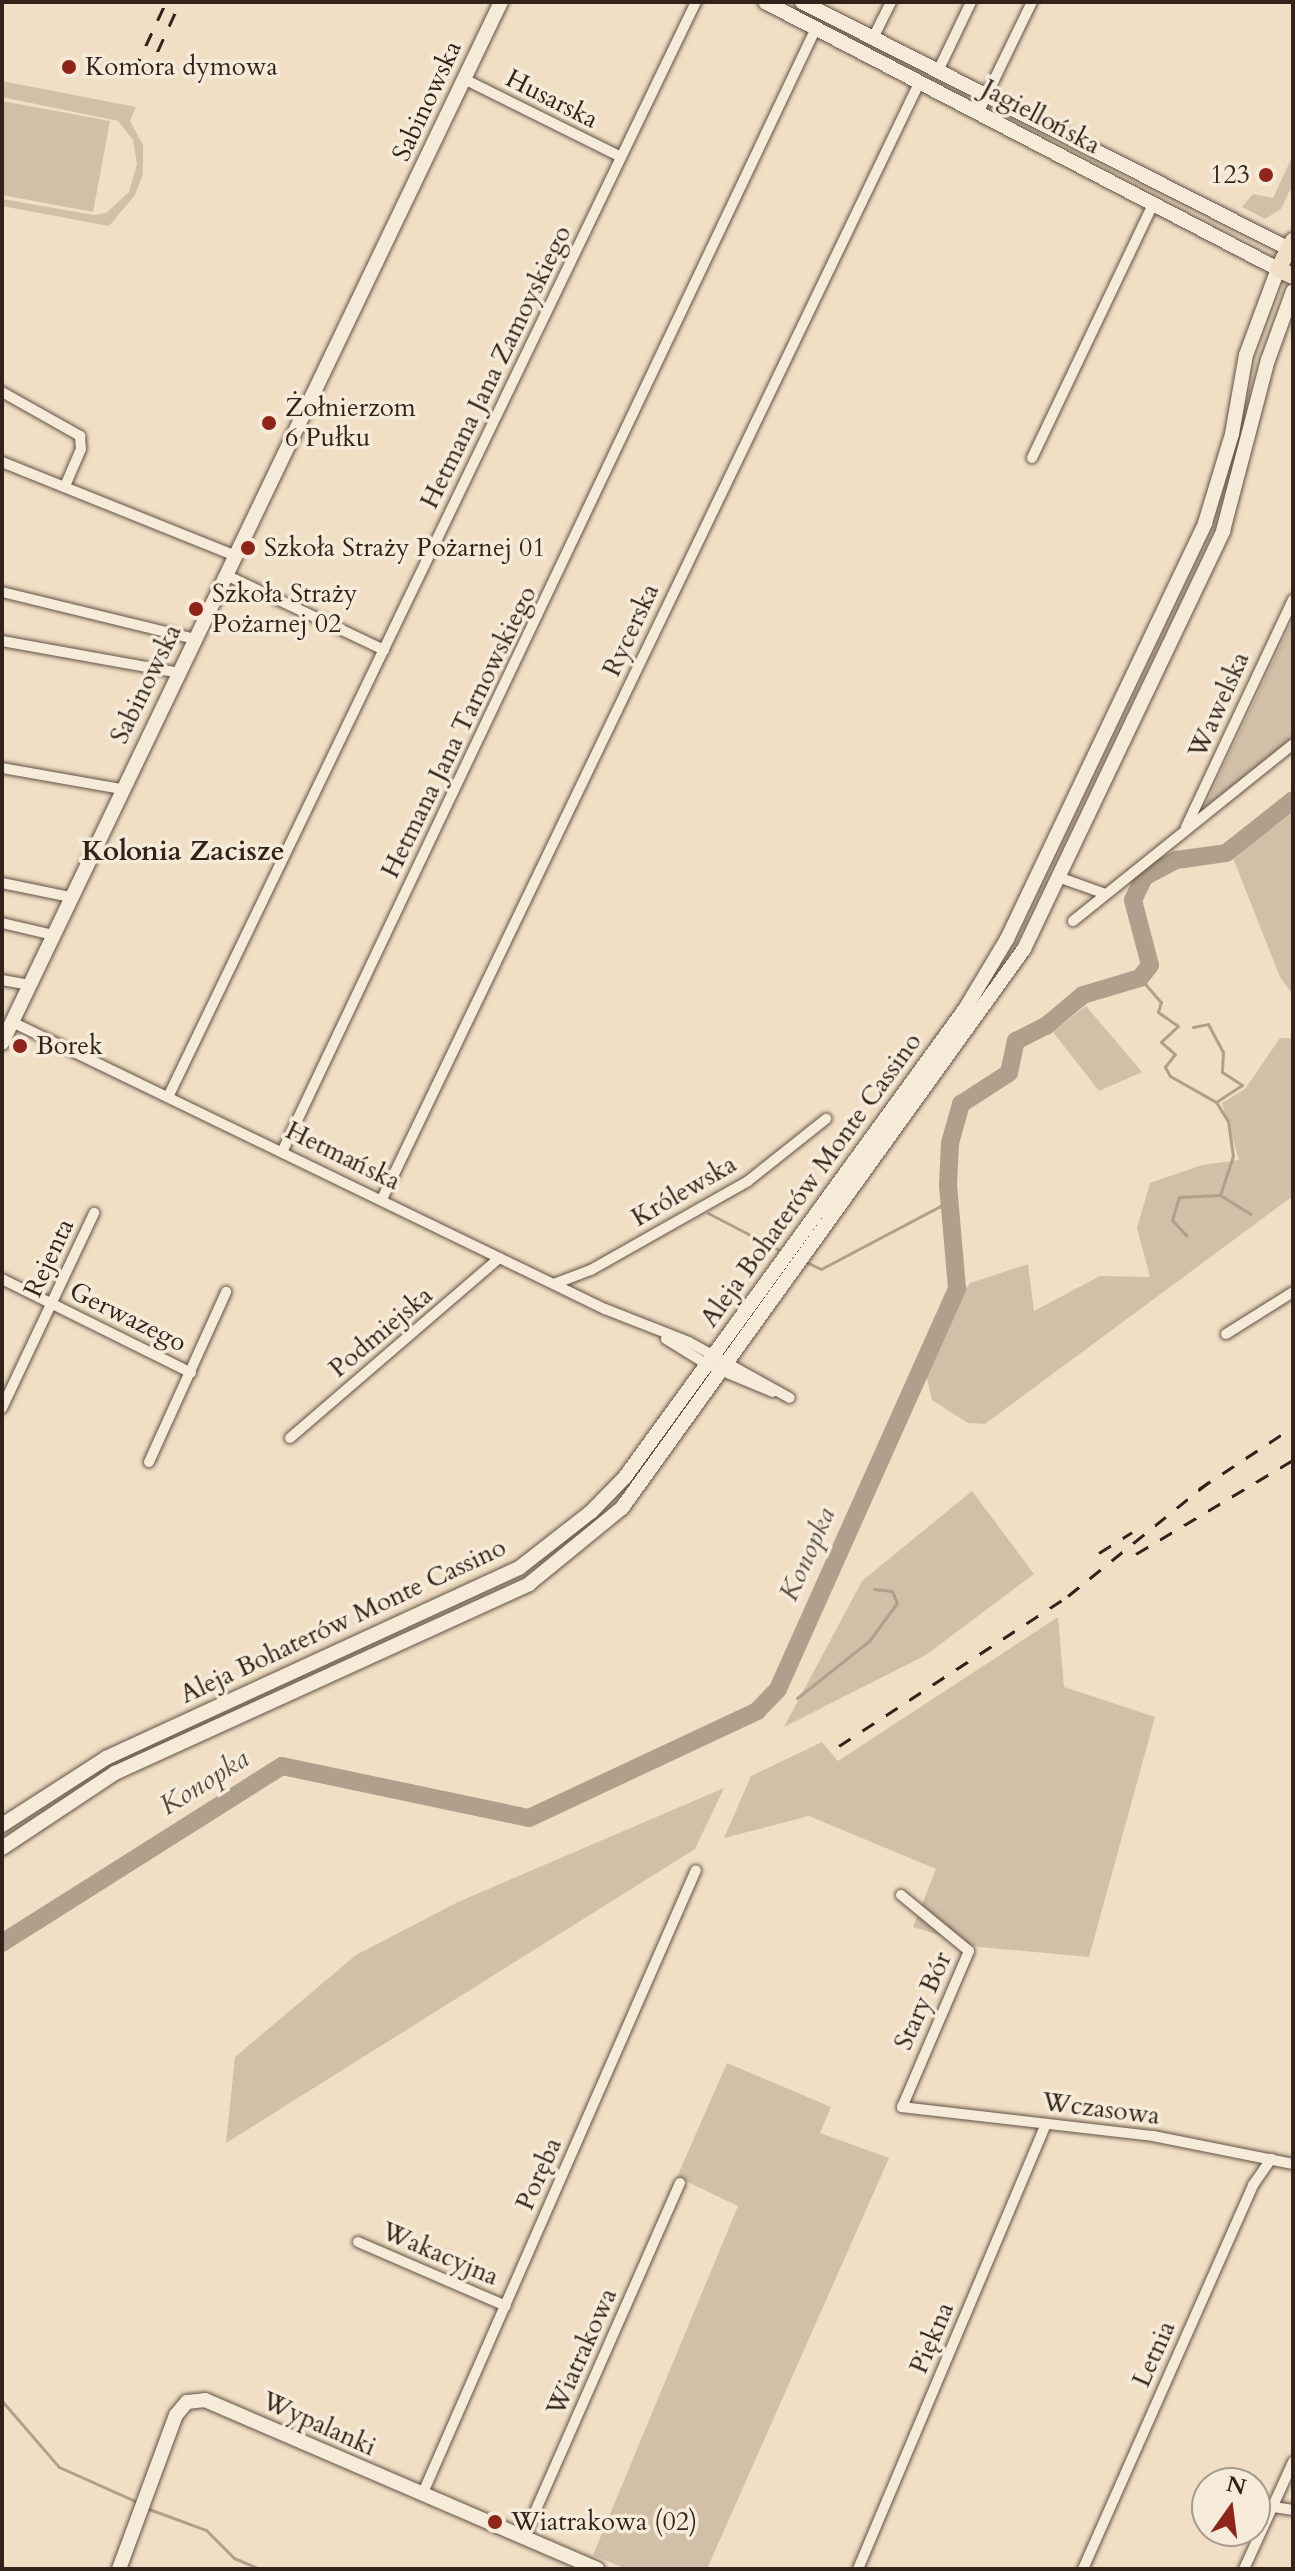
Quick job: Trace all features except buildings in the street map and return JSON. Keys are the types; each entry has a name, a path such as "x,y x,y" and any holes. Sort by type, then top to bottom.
{"main road":[{"name":"Sabinowska","path":"2,1043 121,789 501,2"},
{"name":"Jagiellońska","path":"765,2 1286,272"},
{"name":"Jagiellońska","path":"804,2 986,97 1292,247"},
{"name":"Aleja Bohaterów Monte Cassino","path":"2,1825 106,1758 519,1568 591,1512 625,1477 965,1009 1033,887 1217,495 1246,355 1266,298 1286,272 1292,247"},
{"path":"1250,254 1264,274 1266,298"},
{"name":"Aleja Bohaterów Monte Cassino","path":"2,1848 115,1773 529,1584 622,1508 805,1260 979,1018 1024,949 1223,531 1293,291"},
{"name":"Wypalanki","path":"119,2569 176,2415 187,2402 205,2400 597,2569"}],"street":[{"name":"Hetmana Jana Zamoyskiego","path":"168,1097 696,2"},
{"path":"873,38 891,2"},
{"path":"938,71 971,2"},
{"path":"979,111 1032,2"},
{"name":"Hetmana Jana Tarnowskiego","path":"283,1150 816,28"},
{"name":"Husarska","path":"464,79 621,157"},
{"name":"Rycerska","path":"382,1199 920,81"},
{"path":"1032,458 1153,204"},
{"path":"2,392 80,436 81,449 65,486"},
{"path":"2,462 236,556"},
{"path":"226,575 384,650"},
{"path":"2,592 195,639"},
{"name":"Wawelska","path":"1185,829 1293,600"},
{"path":"2,641 179,673"},
{"path":"1073,921 1103,893 1293,744"},
{"path":"2,768 121,789"},
{"path":"1058,877 1103,893"},
{"path":"2,883 70,897"},
{"path":"2,923 53,935"},
{"path":"2,980 30,985"},
{"name":"Hetmańska","path":"12,1022 283,1150 790,1398 726,1368"},
{"name":"Królewska","path":"554,1284 591,1270 748,1181 826,1119"},
{"name":"Rejenta","path":"2,1408 94,1213"},
{"name":"Podmiejska","path":"290,1438 499,1258"},
{"name":"Gerwazego","path":"2,1279 191,1373"},
{"path":"149,1462 226,1292"},
{"path":"1226,1334 1293,1292"},
{"name":"Poręba","path":"422,2495 696,1870"},
{"name":"Stary Bór","path":"901,1895 969,1951 902,2107"},
{"name":"Wczasowa","path":"902,2107 1153,2136 1293,2164"},
{"name":"Piękna","path":"858,2569 1046,2124"},
{"name":"Letnia","path":"1083,2569 1253,2185 1271,2159"},
{"name":"Wiatrakowa","path":"523,2539 680,2183"},
{"name":"Wakacyjna","path":"358,2242 506,2306"},
{"path":"1244,2569 1293,2462"},
{"path":"1274,2507 1293,2510"}],"shaded area":[{"path":"2,81 136,107 130,121 143,145 143,174 135,195 109,226 2,206 2,199 94,215 106,213 129,192 137,164 133,140 118,121 2,97"},
{"path":"2,101 110,121 93,212 2,195"},
{"path":"1293,155 1293,184 1281,209 1265,219 1242,207 1253,194 1273,198"},
{"path":"1293,619 1293,740 1204,808"},
{"path":"1293,812 1293,995 1280,977 1233,858"},
{"path":"1086,1006 1142,1072 1099,1091 1053,1032"},
{"path":"1280,1038 1293,1038 1293,1196 985,1424 968,1423 932,1400 921,1354 970,1283 1028,1264 1034,1311 1100,1276 1150,1277 1137,1228 1150,1183 1202,1165 1239,1160 1222,1103 1245,1089"},
{"path":"972,1491 1034,1574 926,1655 784,1727 862,1581"},
{"path":"1058,1617 1064,1687 1155,1717 1089,1957 979,1947 913,1927 936,1869 809,1816 724,1838 751,1776 822,1742 838,1761"},
{"path":"724,1788 695,1849 226,2143 235,2057 356,1955 458,1902"},
{"path":"727,2063 831,2107 820,2133 889,2158 707,2569 626,2569 593,2555 738,2206 677,2177"}],"waterway":[{"name":"Konopka","path":"2,1943 282,1766 529,1818 757,1711 778,1689 957,1288 948,1185 950,1143 961,1104 1009,1073 1016,1041 1046,1026 1083,995 1140,978 1150,965 1133,900 1144,877 1176,860 1226,853 1293,800"},
{"path":"1140,978 1161,1002 1158,1012 1178,1026 1161,1042 1175,1054 1165,1067 1170,1076 1216,1102 1228,1121 1233,1156 1220,1195 1179,1197 1172,1220 1186,1235"},
{"path":"1193,1027 1208,1024 1223,1052 1222,1072 1242,1085 1216,1102"},
{"path":"1220,1195 1251,1214"},
{"path":"804,1261 821,1269 950,1201"},
{"path":"708,1213 783,1252"},
{"path":"797,1698 869,1641 897,1603 892,1591 874,1589"},
{"path":"2,2401 59,2467 135,2501"},
{"path":"149,2509 206,2530 234,2558 260,2569"}],"railway":[{"path":"134,71 166,2"},
{"path":"146,77 180,2"},
{"path":"1199,1489 1293,1427"},
{"path":"1136,1554 1293,1460"},
{"path":"839,1746 1068,1596 1209,1482"},
{"path":"1099,1553 1132,1532"}],"place":[{"name":"Komora dymowa","path":"69,67"},
{"name":"123","path":"1266,175"},
{"name":"Żołnierzom 6 Pułku","path":"269,423"},
{"name":"Szkoła Straży Pożarnej 01","path":"248,548"},
{"name":"Szkoła Straży Pożarnej 02","path":"196,609"},
{"name":"Borek","path":"20,1046"},
{"name":"Wiatrakowa (02)","path":"495,2522"}],"district":[{"name":"Kolonia Zacisze","path":"183,851"}]}
